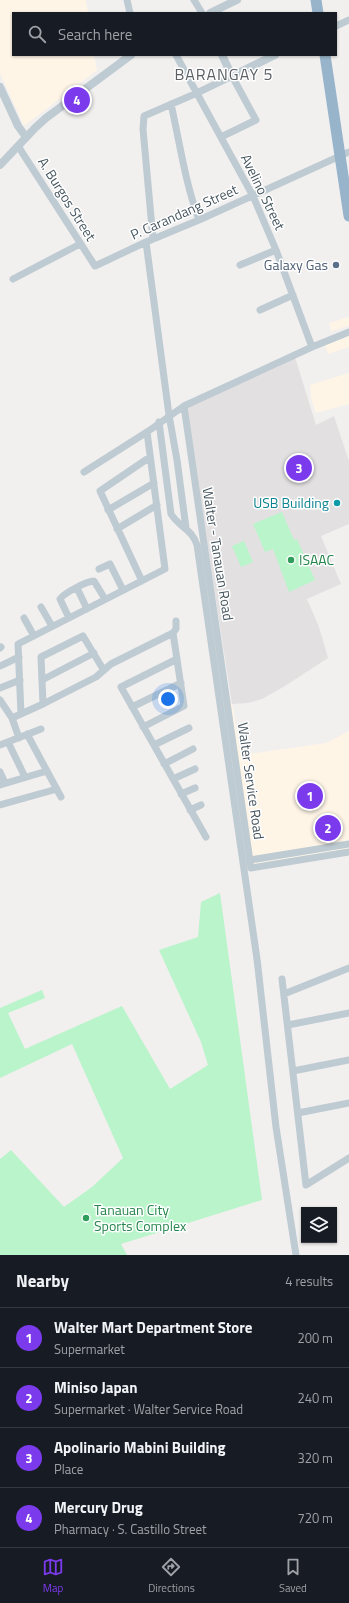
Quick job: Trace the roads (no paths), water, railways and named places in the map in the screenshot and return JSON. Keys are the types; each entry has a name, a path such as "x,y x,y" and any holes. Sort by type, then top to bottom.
{"highway":[{"path":"316,0 318,12"},
{"path":"321,0 323,12"},
{"path":"325,56 349,173"},
{"path":"329,56 345,154 349,216"}],"street":[{"path":"127,0 130,12"},
{"path":"194,0 201,12"},
{"path":"212,12 237,0"},
{"path":"337,26 349,20"},
{"path":"0,163 46,118 130,56"},
{"name":"Avelino Street","path":"177,56 253,196 276,250 312,347"},
{"path":"221,137 256,120 222,56"},
{"path":"186,528 177,460 169,415 150,241 143,129 144,116 197,93 273,56"},
{"path":"0,87 18,126 26,137"},
{"path":"171,104 182,152 185,178 199,220"},
{"name":"A. Burgos Street","path":"18,146 95,266"},
{"name":"P. Carandang Street","path":"95,266 345,154"},
{"path":"14,279 80,244"},
{"path":"240,265 276,250"},
{"path":"260,310 293,295"},
{"path":"84,472 147,432 159,422 184,406 312,347 349,332"},
{"name":"Walter - Tanauan Road","path":"184,406 227,706"},
{"path":"159,422 171,514 195,537 197,545 257,959 276,1127 296,1255"},
{"path":"22,714 18,644 166,569 147,432"},
{"path":"142,580 100,492 150,457"},
{"path":"108,510 154,483"},
{"path":"117,529 157,505"},
{"path":"98,569 110,564 123,590"},
{"path":"70,618 60,599 62,596 94,581 105,599"},
{"path":"77,588 86,609"},
{"path":"42,607 52,626"},
{"path":"24,618 34,636"},
{"path":"143,727 184,706 174,633 176,629 176,621"},
{"path":"12,718 96,677 112,664 174,633"},
{"path":"43,704 41,657 83,636 104,669"},
{"path":"42,680 94,653"},
{"path":"0,666 19,657"},
{"path":"177,659 121,687 206,837"},
{"path":"0,688 20,680"},
{"path":"132,707 181,683"},
{"path":"0,700 12,718 19,738"},
{"name":"Walter Service Road","path":"227,706 251,868 349,852"},
{"path":"154,745 189,728"},
{"path":"0,745 41,729"},
{"path":"27,734 60,797"},
{"path":"8,742 25,777"},
{"path":"164,764 193,748"},
{"path":"173,779 195,769"},
{"path":"0,772 3,784 47,771"},
{"path":"181,794 195,788"},
{"path":"0,805 56,789"},
{"path":"190,810 201,805"},
{"name":"Walter Service Road","path":"250,860 349,844"},
{"path":"284,994 349,968"},
{"path":"282,980 306,1185 349,1158"},
{"path":"288,1025 349,1013"},
{"path":"293,1071 349,1060"},
{"path":"298,1113 349,1103"}],"place":[{"name":"Mercury Drug","path":"77,100"},
{"name":"Galaxy Gas","path":"336,265"},
{"name":"Apolinario Mabini Building","path":"299,468"},
{"name":"USB Building","path":"337,503"},
{"name":"ISAAC","path":"291,560"},
{"name":"Walter Mart Department Store","path":"310,796"},
{"name":"Miniso Japan","path":"328,828"},
{"name":"Tanauan City Sports Complex","path":"86,1218"}],"district":[{"name":"BARANGAY 5","path":"224,74"}]}
